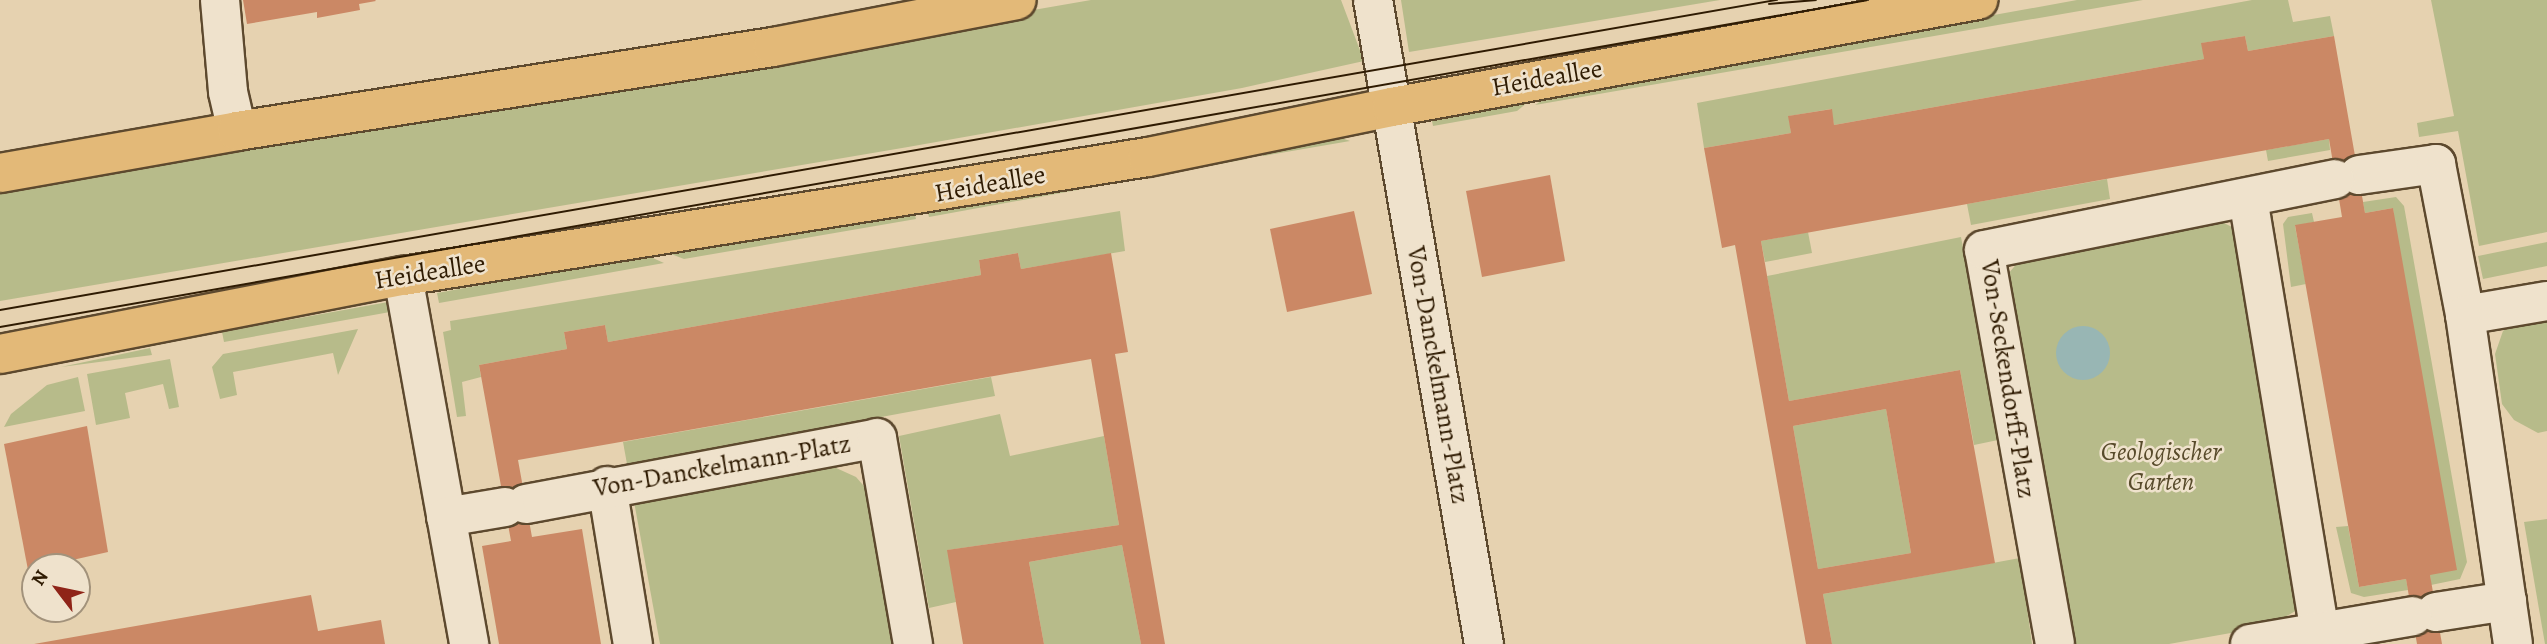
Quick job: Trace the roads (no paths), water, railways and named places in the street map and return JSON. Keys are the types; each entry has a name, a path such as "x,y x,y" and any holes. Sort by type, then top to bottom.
{"main road":[{"path":"0,173 237,131 774,47 1017,0"},
{"name":"Heideallee","path":"0,354 403,276 1107,164 1392,107 1978,0"}],"street":[{"path":"220,0 228,92 237,131"},
{"name":"Von-Danckelmann-Platz","path":"1373,0 1483,644"},
{"name":"Von-Seckendorff-Platz","path":"2055,644 1984,250 2347,177 2436,164 2465,316 2513,644"},
{"path":"2248,198 2320,631"},
{"path":"403,276 469,644"},
{"path":"2465,316 2547,301"},
{"name":"Von-Danckelmann-Platz","path":"446,517 877,438 913,644"},
{"path":"607,486 633,644"},
{"path":"2250,644 2507,601"}],"water":[{"path":"2083,326 2102,334 2110,353 2102,372 2083,380 2064,372 2056,353 2064,334"}],"tram line":[{"path":"0,310 1777,0"},
{"path":"1769,4 1816,0"},
{"path":"0,327 1867,0"}],"park label":[{"name":"Geologischer Garten","path":"2161,467"}]}
